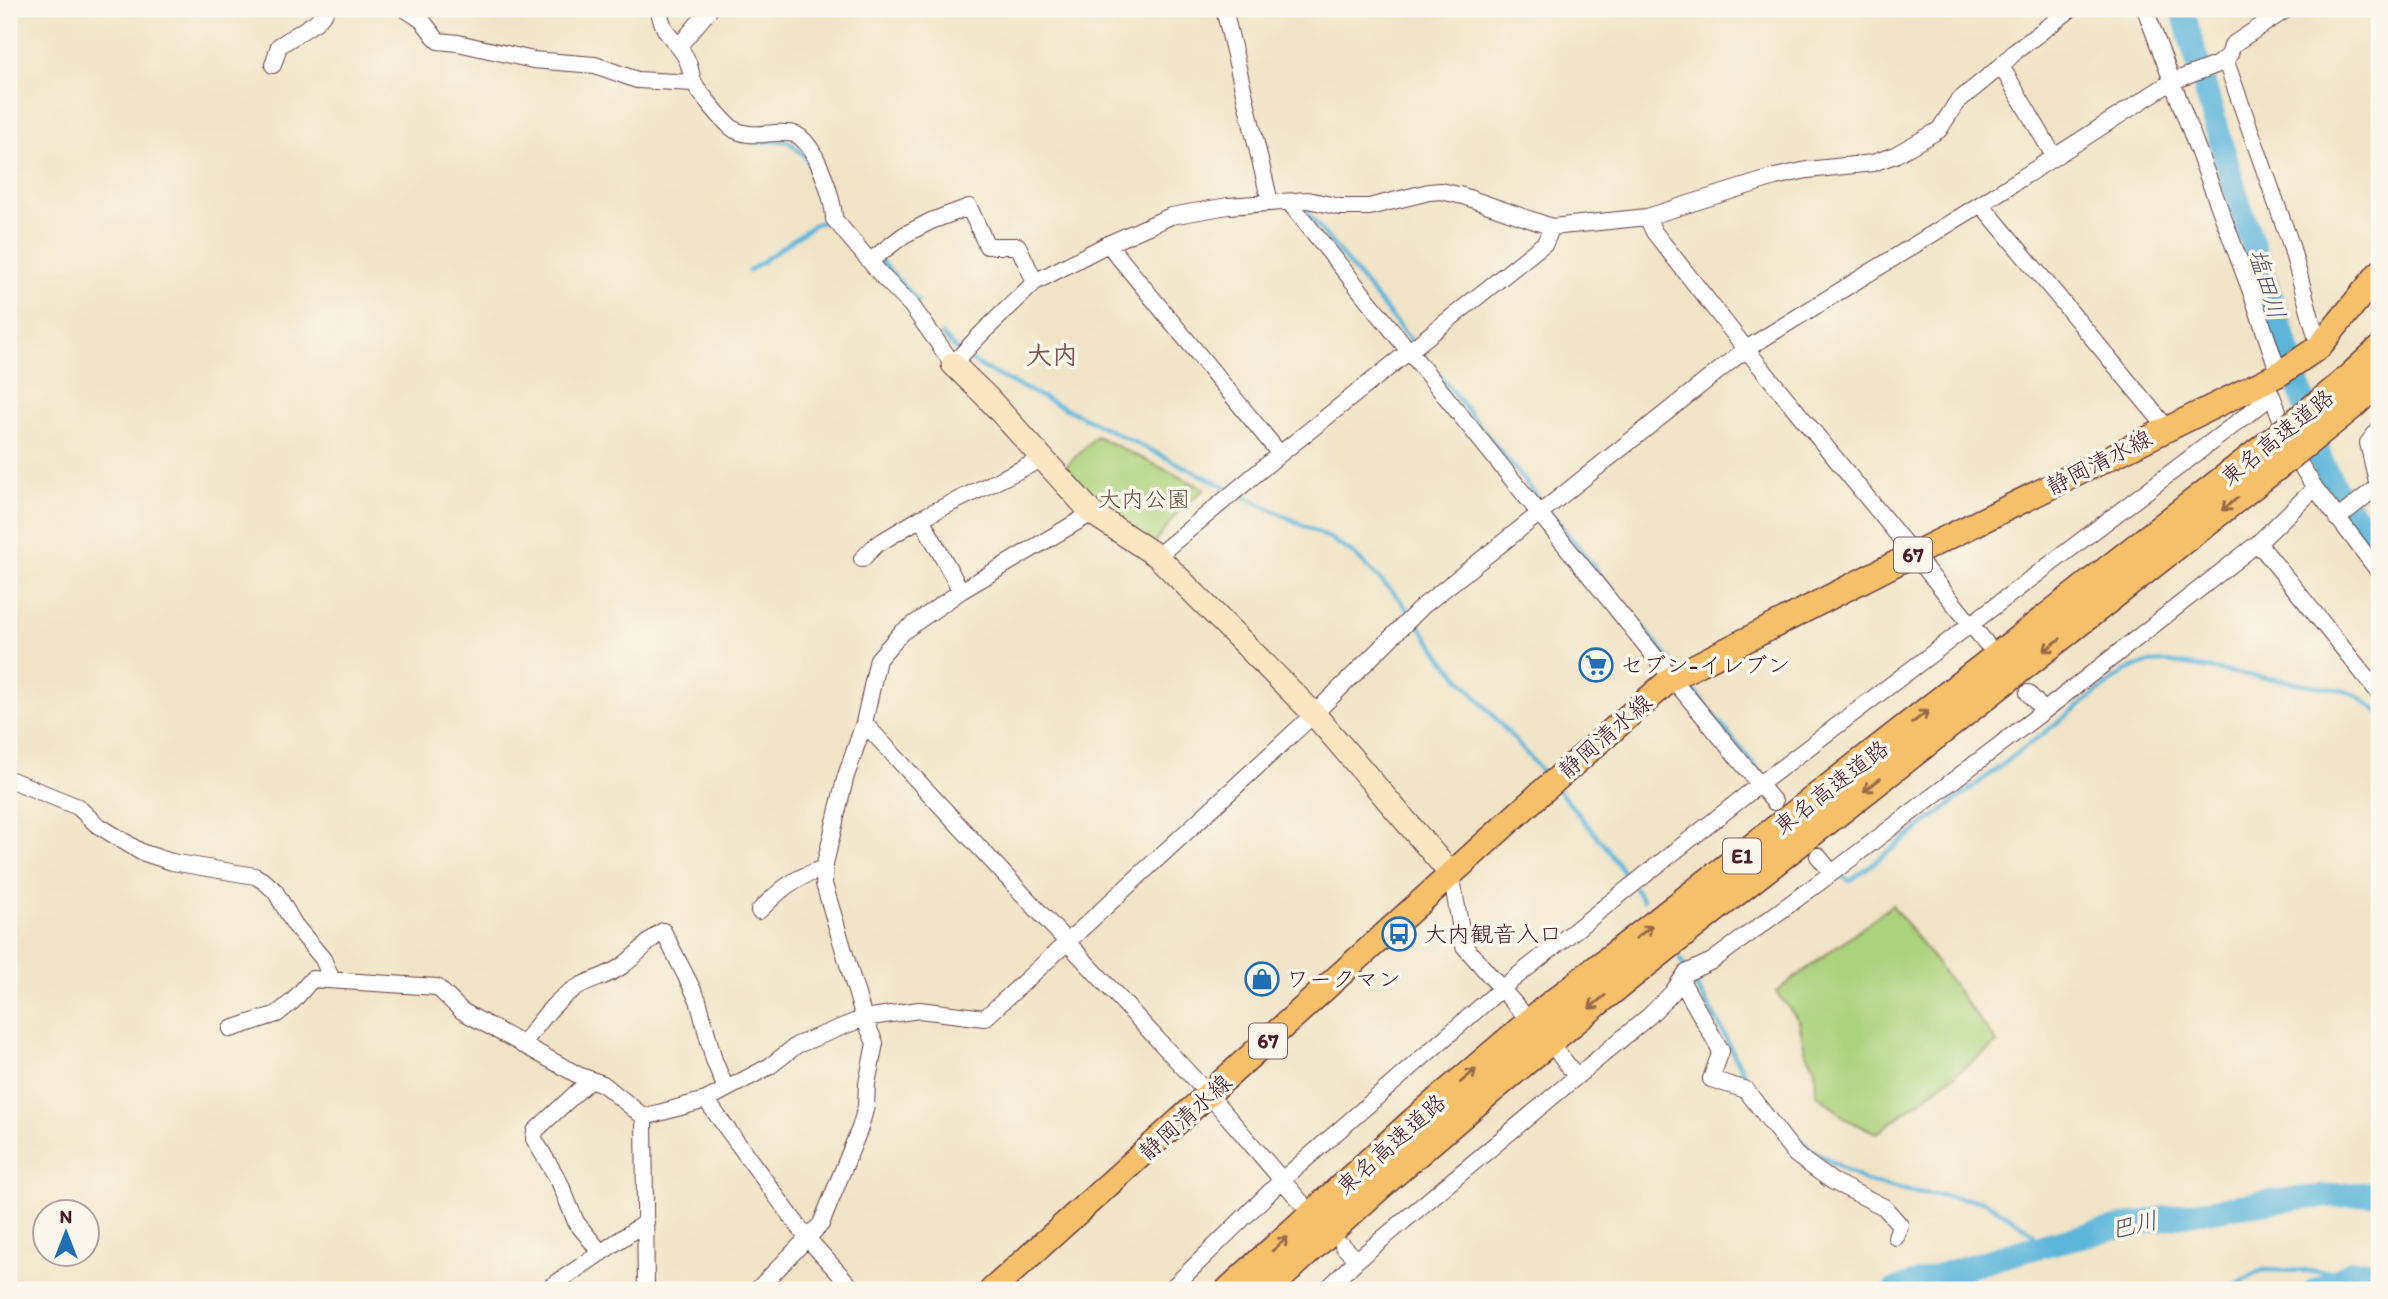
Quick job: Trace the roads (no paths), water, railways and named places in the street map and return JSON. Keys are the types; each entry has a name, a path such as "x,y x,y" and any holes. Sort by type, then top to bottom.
{"highway":[{"name":"東名高速道路","path":"2345,397 2379,351"},
{"name":"東名高速道路","path":"1266,1290 1430,1141 1561,1031 2085,620 2345,397 2379,380"},
{"name":"東名高速道路","path":"1230,1290 1414,1122 1544,1011 2278,452"}],"main road":[{"name":"静岡清水線","path":"992,1290 1543,791 1672,678 2167,428 2271,384 2319,347 2379,274"}],"street":[{"path":"273,65 279,47 316,22 327,9"},
{"path":"405,9 422,20 438,41 533,60 595,65 637,80 694,83"},
{"path":"658,9 665,29 687,60 694,83 714,109 735,130 760,135 797,135 807,145 820,168 834,205 834,219 911,305 954,364 1092,513 1157,556 1314,713 1451,874 1464,946 1520,1010"},
{"path":"679,46 710,9"},
{"path":"1224,9 1270,202"},
{"path":"954,364 979,335 1035,282 1108,244 1171,216 1228,206 1308,200 1340,207 1369,207 1441,191 1552,228 1647,217 1775,177 1807,170 1873,163 1895,155 1939,131 1957,102 2015,51 2071,9"},
{"path":"2145,9 2253,298 2271,384 2297,459 2337,519 2379,572"},
{"path":"644,1117 706,1100 770,1066 797,1045 864,1018 919,1010 985,1018 1314,713 1423,606 1746,349 1981,204 2172,81 2221,62 2230,54 2232,45 2287,9"},
{"path":"2221,62 2290,242 2319,347"},
{"path":"2001,66 2054,156"},
{"path":"1289,202 1774,802"},
{"path":"1981,204 2167,428"},
{"path":"870,261 904,235 931,221 969,207 987,246 1018,246 1035,282"},
{"path":"1647,217 1654,232 1746,349 1986,643"},
{"path":"1157,556 1280,454 1545,243 1552,228"},
{"path":"1108,244 1280,454"},
{"path":"1170,1290 1282,1180 1502,988 1760,783 1971,624 2271,384"},
{"path":"2337,519 2378,486 2368,443 2379,429"},
{"path":"862,559 876,545 921,519 1042,459"},
{"path":"1326,1290 1357,1260 1649,1016 1689,974 1712,961 1832,873 2044,711 2258,543 2315,488"},
{"path":"757,1290 821,1224 860,1128 866,1106 867,1084 875,1043 864,1018 824,884 825,867 845,779 864,723 877,659 901,633 961,592 1092,513"},
{"path":"921,519 961,592"},
{"path":"2258,543 2379,694"},
{"path":"2028,693 2044,711"},
{"path":"864,723 1209,1095 1301,1202"},
{"path":"9,779 78,807 96,824 141,852 172,862 255,876 265,882 275,891 294,925 323,959 332,980"},
{"path":"1818,856 1832,873"},
{"path":"759,911 783,887 804,874 825,867"},
{"path":"522,1045 559,1000 576,987 620,968 642,951 652,937 663,931 698,1000 714,1059 726,1089"},
{"path":"1689,974 1721,1051 1711,1079 1746,1090 1796,1154 1832,1181 1884,1207 1900,1225 1896,1237"},
{"path":"231,1029 277,1014 293,1002 312,979 438,986 462,1011 522,1045 603,1084 644,1117"},
{"path":"1559,1054 1576,1076"},
{"path":"590,1080 535,1131 534,1139 559,1181 576,1222 601,1253"},
{"path":"706,1100 807,1238 855,1290"},
{"path":"644,1117 646,1290"},
{"path":"546,1290 646,1222"},
{"path":"1343,1246 1357,1260"}],"waterway":[{"name":"塩田川","path":"2182,9 2240,207 2285,339 2320,458 2339,496 2379,546"},
{"path":"752,142 788,141 805,156 819,186"},
{"path":"1308,208 1309,215 1676,668"},
{"path":"749,271 815,224 831,220"},
{"path":"880,260 918,302"},
{"path":"942,335 958,351"},
{"path":"965,357 1232,490"},
{"path":"1240,494 1331,539 1355,555 1398,597 1445,661 1548,778"},
{"path":"1843,877 1850,881 2125,671 2147,663 2167,662 2342,690 2358,696 2379,712"},
{"path":"1686,681 1763,776"},
{"path":"1558,790 1607,848 1630,882"},
{"path":"1635,889 1643,900"},
{"path":"1680,959 1716,1019 1743,1072 1787,1126 1812,1150 1865,1181 1909,1191 1983,1201 2015,1220 2047,1245"},
{"name":"巴川","path":"1895,1290 2013,1253 2133,1224 2255,1204 2379,1193"},
{"path":"2226,1290 2263,1270 2352,1272"},
{"path":"2316,1290 2352,1272 2379,1271"}],"place":[{"name":"セブン-イレブン","path":"1596,665"},
{"name":"大内観音入口","path":"1399,934"},
{"name":"ワークマン","path":"1262,979"}],"district":[{"name":"大内","path":"1052,355"}],"park label":[{"name":"大内公園","path":"1144,499"}]}
